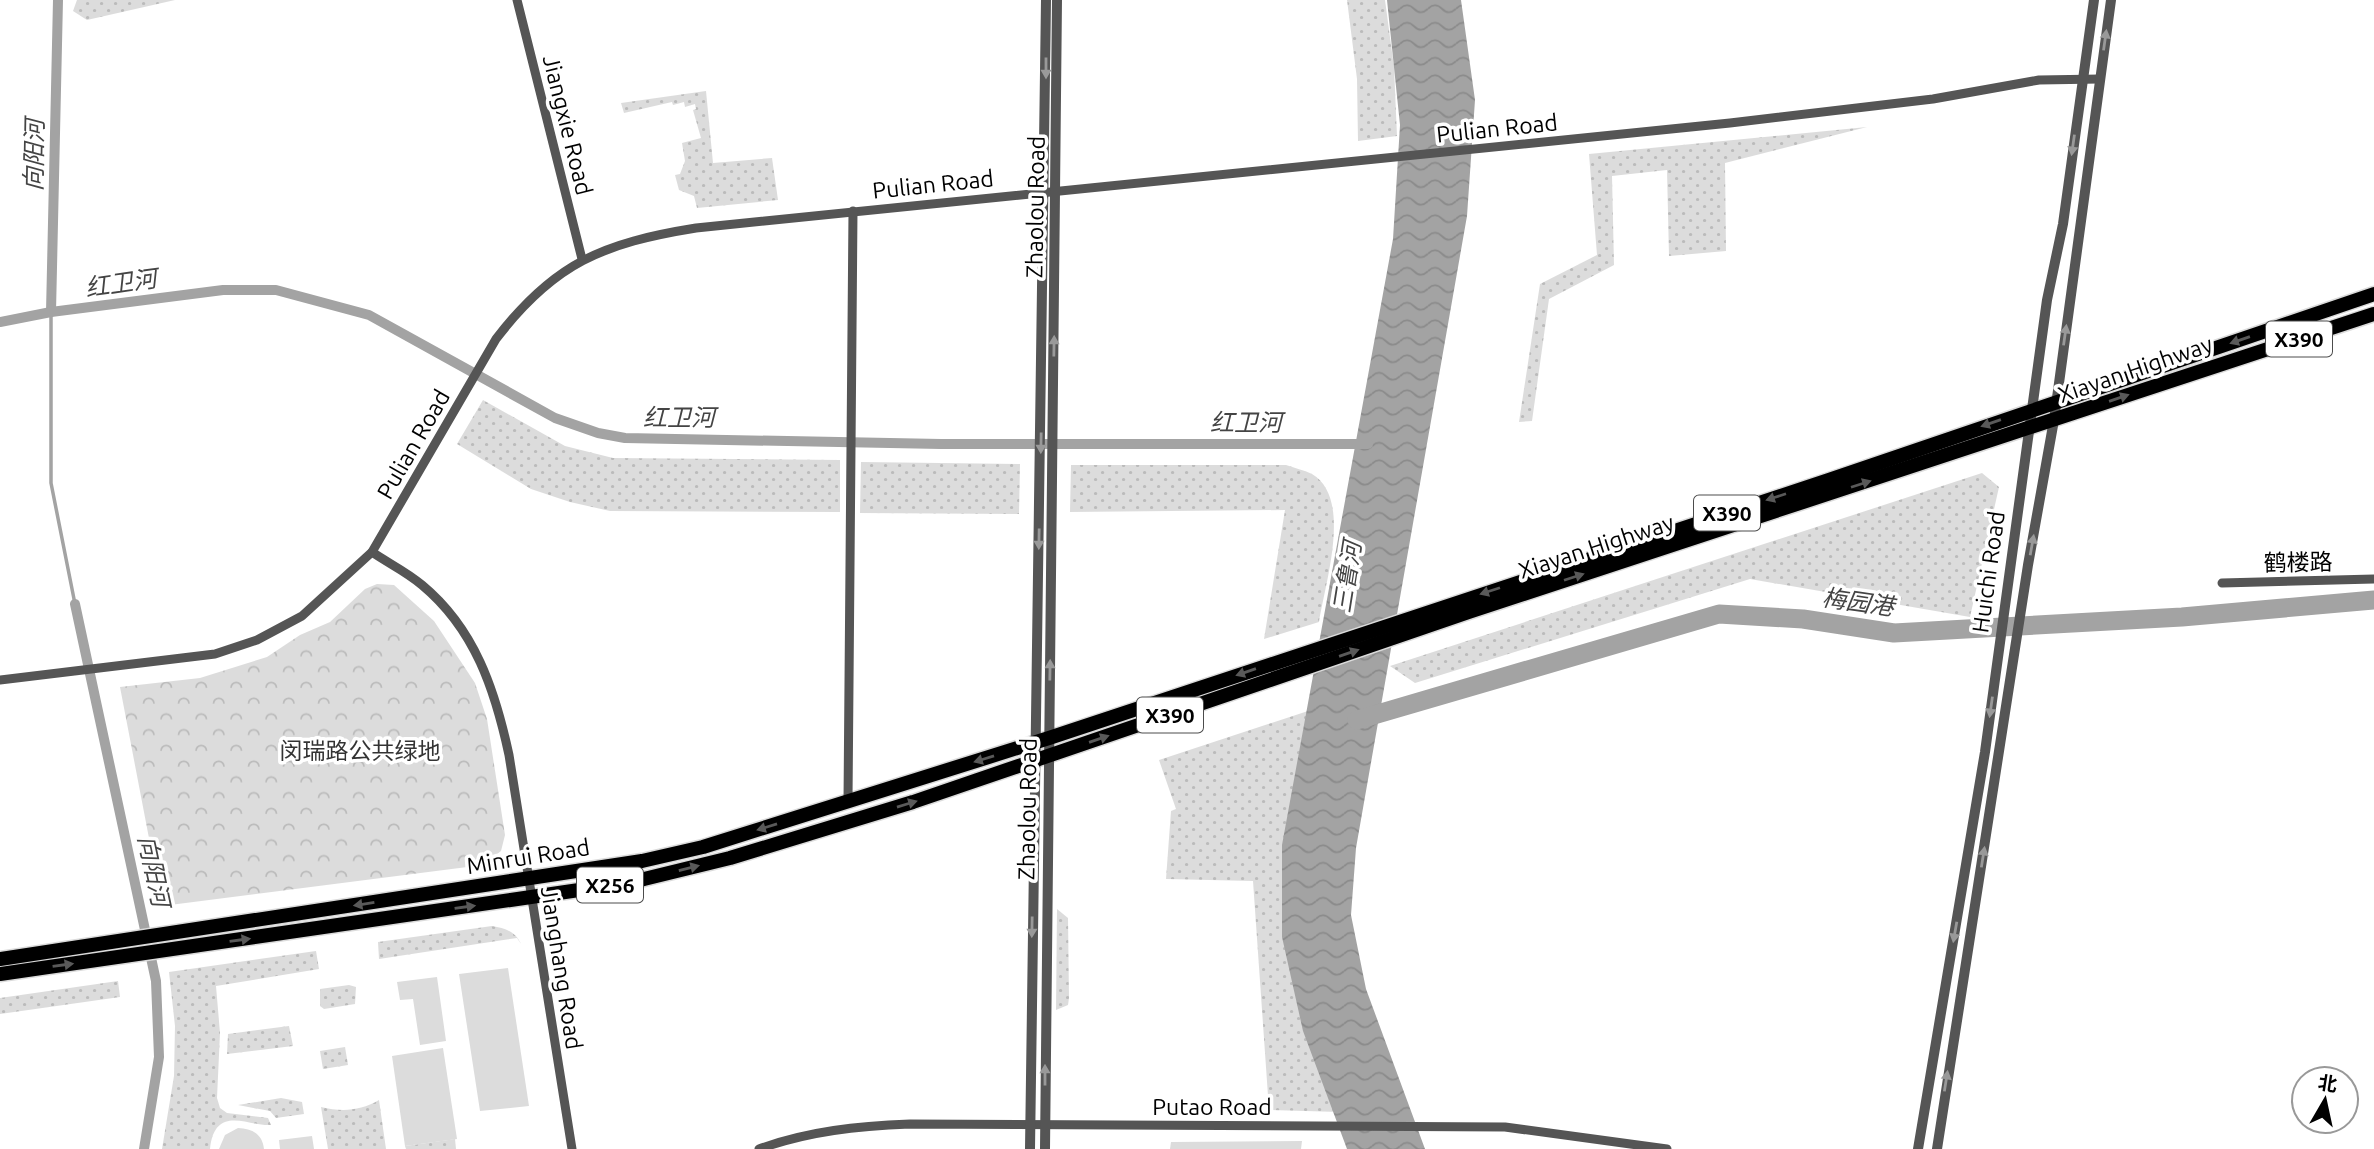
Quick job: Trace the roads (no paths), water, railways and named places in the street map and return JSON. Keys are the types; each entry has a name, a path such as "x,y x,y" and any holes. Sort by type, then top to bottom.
{"main road":[{"name":"Xiayan Highway","path":"1042,741 1829,480 2031,409 2374,295"},
{"name":"Xiayan Highway","path":"1042,759 1394,638 2374,314"},
{"name":"Minrui Road","path":"0,974 124,949 528,879 642,862 703,847 1042,741"},
{"name":"Minrui Road","path":"170,942 532,897 644,879 730,858 1042,759"},
{"name":"Minrui Road","path":"0,959 124,949"}],"street":[{"name":"Jiangxie Road","path":"517,0 582,259"},
{"name":"Zhaolou Road","path":"1046,0 1051,191"},
{"name":"Zhaolou Road","path":"1045,1149 1042,741 1051,191 1057,0"},
{"name":"Huichi Road","path":"1918,1149 1985,752 2031,409 2047,300 2063,224 2094,0"},
{"name":"Huichi Road","path":"1937,1149 2021,612 2054,420 2111,0"},
{"name":"Pulian Road","path":"0,680 215,654 257,640 302,616 372,552 489,351 516,313 536,293 582,259 650,235 853,211 1473,150 1933,99 2039,80 2082,77 2100,79"},
{"path":"848,801 853,211"},
{"name":"Jianghang Road","path":"372,552 421,583 443,604 473,646 487,674 509,755 572,1149"},
{"name":"鹤楼路","path":"2222,583 2374,579"},
{"name":"Zhaolou Road","path":"1030,1149 1042,759"},
{"name":"Putao Road","path":"759,1149 815,1133 859,1126 1045,1124 1519,1128 1667,1149"}],"water":[{"name":"三鲁河","path":"1387,0 1461,0 1475,100 1467,216 1356,848 1351,915 1366,989 1425,1149 1347,1149 1303,1031 1282,937 1282,845 1393,239 1400,125"}],"waterway":[{"name":"向阳河","path":"51,312 58,0"},
{"name":"红卫河","path":"0,322 51,312 223,290 276,290 369,315 555,418 598,433 625,438 941,444 1368,444"},
{"path":"51,312 51,483 75,604"},
{"name":"梅园港","path":"1357,720 1719,614 1803,619 1894,633 2182,617 2374,600"},
{"name":"向阳河","path":"75,604 156,981 159,1057 144,1149"}],"park label":[{"name":"闵瑞路公共绿地","path":"360,750"}]}
